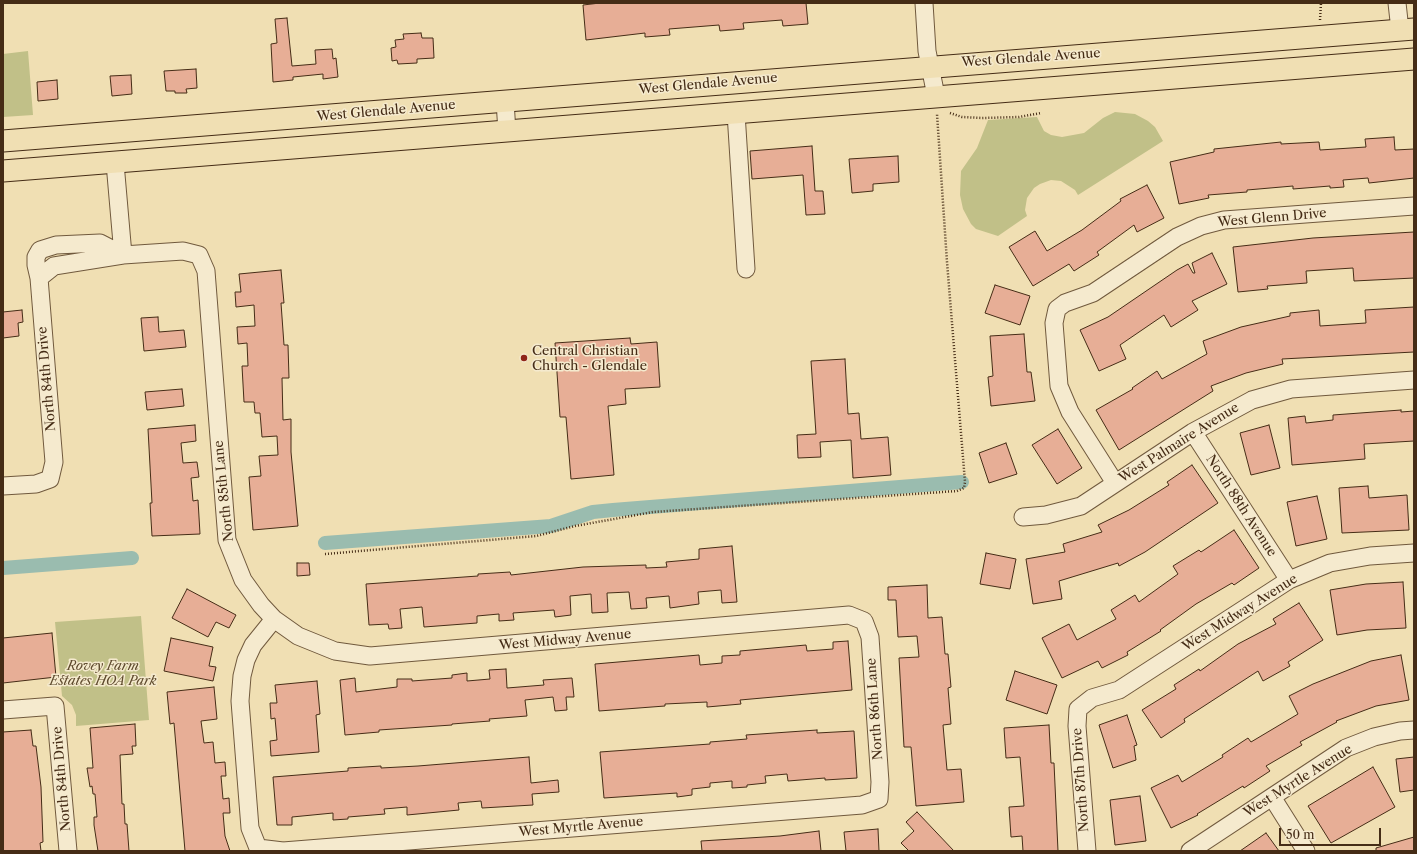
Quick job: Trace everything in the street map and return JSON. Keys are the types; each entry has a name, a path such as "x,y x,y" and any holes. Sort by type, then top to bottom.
{"main road":[{"name":"West Glendale Avenue","path":"3,141 1407,29"},
{"path":"3,171 736,113 940,107 1408,60 1407,29"},
{"path":"112,132 115,163"}],"street":[{"path":"924,3 927,51 940,107"},
{"path":"1397,3 1407,29"},
{"path":"505,101 508,132"},
{"path":"736,113 746,269"},
{"path":"39,278 54,266 123,255 115,163"},
{"name":"West Glenn Drive","path":"1115,483 1070,412 1059,386 1054,323 1057,309 1065,303 1093,293 1178,237 1207,225 1224,220 1414,206"},
{"name":"North 84th Drive","path":"3,486 36,484 50,479 54,462 36,257 40,250 48,246 100,243 123,255"},
{"path":"64,244 67,263"},
{"name":"North 85th Lane","path":"123,255 183,251 199,255 206,272 227,540 244,580 274,619"},
{"name":"West Palmaire Avenue","path":"1022,518 1046,515 1081,506 1193,432 1234,408 1271,393 1311,387 1414,380"},
{"name":"North 88th Avenue","path":"1193,432 1289,580"},
{"name":"West Midway Avenue","path":"1078,709 1092,698 1119,690 1289,580 1330,563 1370,556 1414,553"},
{"name":"West Midway Avenue","path":"274,619 298,636 336,651 370,656 849,615 864,621"},
{"name":"West Myrtle Avenue","path":"274,619 253,645 246,660 241,682 240,701 250,828 258,848 283,851 862,805 879,799"},
{"name":"North 86th Lane","path":"864,621 870,637 880,782 879,799"},
{"name":"North 84th Drive","path":"3,710 55,706 68,851"},
{"name":"North 87th Drive","path":"1078,709 1077,726 1087,851"},
{"name":"West Myrtle Avenue","path":"1190,851 1346,748 1374,737 1400,731 1414,730"},
{"path":"1272,797 1306,851"}],"path":[{"path":"940,107 956,116 982,118 1019,117 1041,113"},
{"path":"325,554 536,536 575,526 652,512 957,491 964,488 966,482 948,270 940,107"}],"green space":[{"path":"28,51 33,115 3,117 3,54"},
{"path":"1115,112 1135,114 1148,121 1155,127 1163,141 1078,195 1075,190 1061,181 1051,180 1040,184 1034,188 1027,198 1025,210 1027,216 998,236 976,229 971,224 963,209 960,195 961,171 977,148 988,120 1037,117 1044,131 1051,135 1062,137 1084,133 1103,118"},
{"name":"Rovey Farm Estates HOA Park","path":"141,616 149,720 76,726 76,715 72,705 62,696 55,622"}],"building":[{"path":"600,3 806,3 808,24 783,26 782,20 743,23 744,29 720,31 719,25 669,29 670,35 645,37 645,33 586,40 583,5"},
{"path":"287,18 292,66 316,64 315,50 332,49 333,59 336,58 338,77 323,79 323,74 293,77 293,80 273,82 271,44 277,43 275,19"},
{"path":"421,33 422,38 433,38 434,58 417,59 417,63 398,64 397,60 392,61 391,48 396,47 395,40 404,39 403,34"},
{"path":"196,69 197,88 186,89 187,93 166,91 164,71"},
{"path":"131,75 132,94 112,96 110,76"},
{"path":"57,80 58,99 38,101 37,82"},
{"path":"1394,137 1395,150 1414,149 1414,178 1369,183 1368,178 1343,180 1344,187 1330,188 1330,186 1293,189 1293,186 1247,190 1247,192 1208,195 1209,198 1179,204 1170,162 1214,152 1214,149 1281,142 1281,144 1319,142 1320,150 1366,147 1365,139"},
{"path":"812,146 815,191 823,191 825,214 806,215 803,175 752,179 750,151"},
{"path":"898,156 899,182 873,184 873,191 852,193 849,159"},
{"path":"1147,185 1164,218 1137,232 1134,225 1097,252 1099,255 1074,271 1069,264 1033,286 1009,247 1035,231 1047,251 1082,230 1121,201 1120,199"},
{"path":"1414,232 1414,278 1354,281 1353,268 1306,271 1307,283 1267,286 1268,289 1238,292 1233,247 1313,238"},
{"path":"1212,253 1227,284 1192,301 1198,310 1171,327 1164,315 1120,345 1126,359 1099,371 1080,330 1108,317 1188,264 1193,273 1195,273 1192,263"},
{"path":"281,270 284,303 281,303 284,345 288,345 289,378 282,378 283,420 291,419 291,452 298,526 253,530 249,477 261,476 259,456 278,455 277,436 262,437 260,413 255,413 254,402 244,402 242,366 248,366 247,343 238,344 237,327 255,326 254,305 236,307 235,292 241,292 239,274"},
{"path":"995,285 1030,296 1020,325 985,313"},
{"path":"1414,307 1414,352 1282,359 1283,364 1246,373 1211,386 1213,391 1119,450 1096,410 1133,389 1132,388 1157,371 1162,379 1207,354 1203,341 1241,327 1290,316 1290,313 1319,310 1320,326 1366,323 1365,310"},
{"path":"22,310 23,322 18,323 19,336 3,338 3,312"},
{"path":"158,317 159,332 184,330 186,347 144,351 141,318"},
{"path":"1024,334 1027,372 1031,372 1035,401 991,406 988,377 993,376 990,336"},
{"path":"630,338 631,344 657,342 660,387 625,389 626,404 608,406 614,475 571,479 566,417 560,417 555,343"},
{"path":"845,359 848,414 859,413 861,439 888,437 891,475 853,478 851,440 820,442 821,457 798,458 797,435 816,434 811,361"},
{"path":"182,389 184,406 147,410 145,392"},
{"path":"1401,410 1401,412 1414,411 1414,441 1364,444 1365,459 1292,465 1288,418 1305,416 1306,423 1333,420 1333,415"},
{"path":"195,425 196,441 181,443 183,463 197,462 199,477 191,478 193,501 198,500 200,534 152,536 150,503 152,503 148,429"},
{"path":"1269,425 1280,468 1251,475 1240,433"},
{"path":"1058,429 1082,468 1057,484 1032,445"},
{"path":"1006,443 1017,474 989,483 979,453"},
{"path":"1192,465 1218,503 1145,552 1119,566 1118,563 1059,581 1062,599 1033,604 1026,559 1065,552 1063,544 1102,532 1098,525 1129,510 1169,485 1167,482"},
{"path":"1368,486 1369,498 1407,495 1409,530 1342,533 1339,488"},
{"path":"1317,496 1327,539 1296,546 1287,502"},
{"path":"1234,530 1259,568 1234,585 1232,583 1196,604 1160,630 1161,631 1127,652 1128,655 1102,668 1098,661 1062,678 1042,638 1069,624 1077,640 1116,619 1111,610 1135,595 1139,602 1178,574 1173,566 1199,550 1201,552"},
{"path":"732,546 737,602 722,603 721,590 698,592 699,604 670,608 669,596 646,598 647,608 631,609 629,592 607,593 608,612 592,613 591,594 570,596 571,615 555,617 554,610 513,613 514,620 499,621 499,614 477,616 477,623 424,627 422,607 400,609 402,628 389,629 388,624 369,625 366,584 478,576 478,574 510,572 511,575 583,567 646,565 646,568 667,567 666,562 699,559 699,549"},
{"path":"986,553 1016,559 1010,589 980,584"},
{"path":"297,563 309,563 310,575 297,576"},
{"path":"1403,582 1406,628 1367,630 1337,635 1330,590 1366,584"},
{"path":"927,585 928,618 942,617 945,654 948,654 951,687 948,688 951,724 943,725 947,770 961,769 964,802 916,806 911,747 904,747 899,658 919,657 917,636 898,637 896,600 888,600 888,587"},
{"path":"187,589 236,615 229,628 216,622 208,637 172,618"},
{"path":"1299,603 1323,640 1288,662 1290,666 1263,681 1258,671 1184,719 1185,722 1161,738 1142,710 1176,689 1174,685 1199,669 1200,671 1238,644 1276,624 1273,619"},
{"path":"52,633 56,677 3,683 3,638"},
{"path":"171,638 213,647 209,666 216,667 213,681 164,671"},
{"path":"848,641 852,690 740,700 741,704 707,707 707,702 665,704 665,706 599,711 595,664 699,655 700,665 722,663 722,656 740,655 740,651 806,645 807,651 833,649 833,642"},
{"path":"1401,655 1409,700 1376,706 1336,721 1337,722 1300,742 1302,745 1266,766 1270,771 1244,788 1243,786 1197,814 1198,815 1171,828 1151,788 1178,775 1182,782 1223,757 1222,755 1248,738 1251,742 1298,714 1289,696 1313,684 1371,661"},
{"path":"506,669 507,688 544,685 543,680 572,678 574,697 566,697 567,710 555,711 553,697 525,700 527,716 489,719 490,721 452,725 379,730 379,732 345,735 340,680 355,678 356,692 397,687 397,679 412,679 412,681 452,678 452,675 467,673 467,681 490,679 489,670"},
{"path":"1015,671 1057,685 1047,714 1006,700"},
{"path":"317,681 320,714 316,715 319,752 271,756 270,741 277,740 275,718 271,719 270,703 277,703 275,685"},
{"path":"214,687 217,719 201,721 204,743 213,742 215,763 225,762 226,776 221,776 223,799 229,798 230,813 223,813 225,836 230,851 185,851 174,723 170,724 167,692"},
{"path":"1127,715 1137,745 1134,746 1136,760 1113,768 1099,725"},
{"path":"135,724 136,746 132,746 133,754 120,755 122,804 124,804 125,824 127,824 129,851 98,851 94,825 94,817 97,817 95,794 93,794 92,786 90,787 87,768 93,768 90,728"},
{"path":"1049,725 1051,763 1054,763 1058,851 1023,851 1022,836 1011,837 1009,807 1024,806 1020,757 1006,758 1004,728"},
{"path":"31,730 33,746 36,746 41,787 43,842 40,843 41,851 3,851 3,732"},
{"path":"817,730 817,733 854,731 857,778 825,780 825,778 788,781 787,774 765,776 766,783 747,785 747,787 732,788 732,781 710,783 710,787 692,789 692,795 677,797 677,793 604,798 600,752 710,744 710,742 747,739 746,735"},
{"path":"529,757 531,783 558,780 559,792 532,794 533,805 482,808 481,801 458,803 459,810 407,815 407,807 384,809 385,814 348,817 348,819 333,820 333,813 292,817 292,825 277,825 273,777 348,771 348,768 418,766"},
{"path":"1414,757 1414,790 1400,792 1396,759"},
{"path":"1373,767 1395,807 1331,843 1308,806"},
{"path":"1140,796 1146,841 1115,845 1110,800"},
{"path":"917,812 954,851 909,851 901,843 914,831 906,822"},
{"path":"878,829 879,851 846,851 844,832"},
{"path":"819,831 821,851 702,851 701,841 780,836"},
{"path":"1266,833 1279,851 1240,851"},
{"path":"1414,837 1414,851 1376,851 1376,848"}],"waterway":[{"path":"325,543 551,526 593,512 613,510 962,482"},
{"path":"3,568 132,558"}],"place":[{"name":"Central Christian Church - Glendale","path":"524,358"}]}
